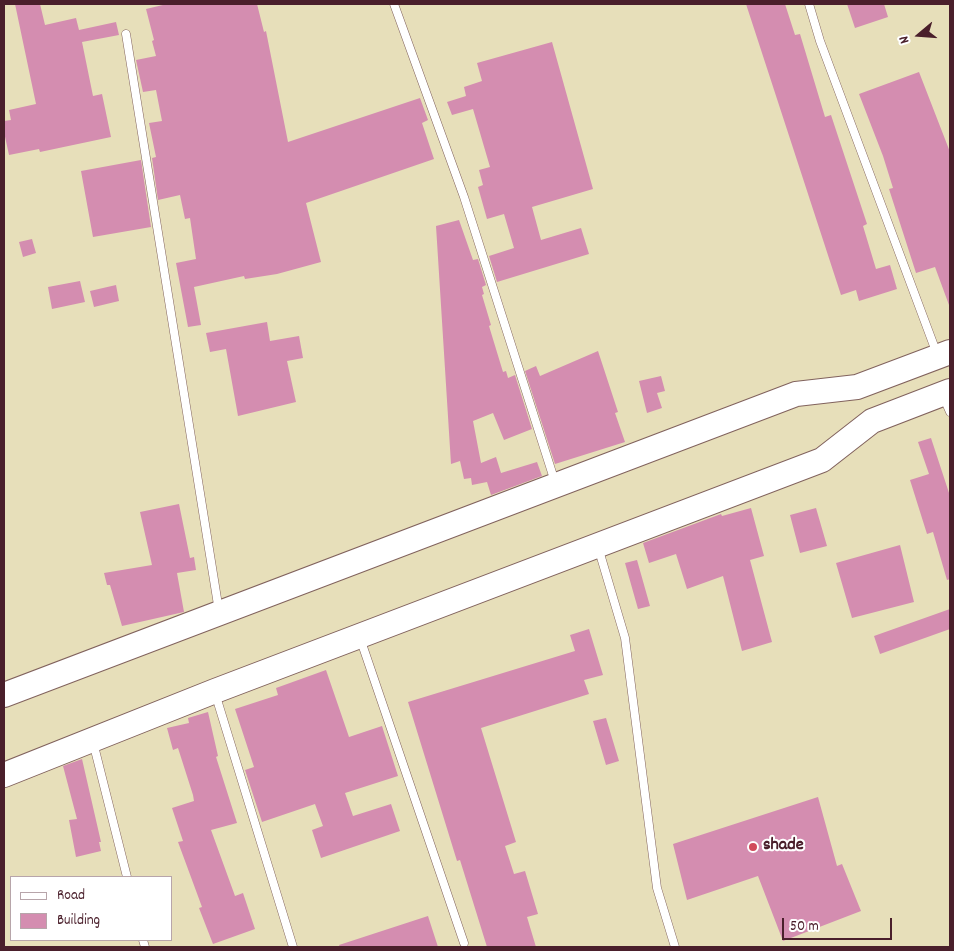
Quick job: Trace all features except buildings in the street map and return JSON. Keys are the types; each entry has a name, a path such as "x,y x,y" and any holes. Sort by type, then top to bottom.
{"main road":[{"path":"4,695 796,394 857,387 944,354"},
{"path":"4,775 215,691 822,460 872,421 948,399"}],"lane":[{"path":"394,4 464,197 556,484"},
{"path":"809,4 820,41 944,354"},
{"path":"126,34 219,612"},
{"path":"598,546 625,638 657,888 675,947"},
{"path":"359,636 464,943"},
{"path":"215,691 292,947"},
{"path":"93,740 128,876"}],"place":[{"name":"shade","path":"753,847"}]}
